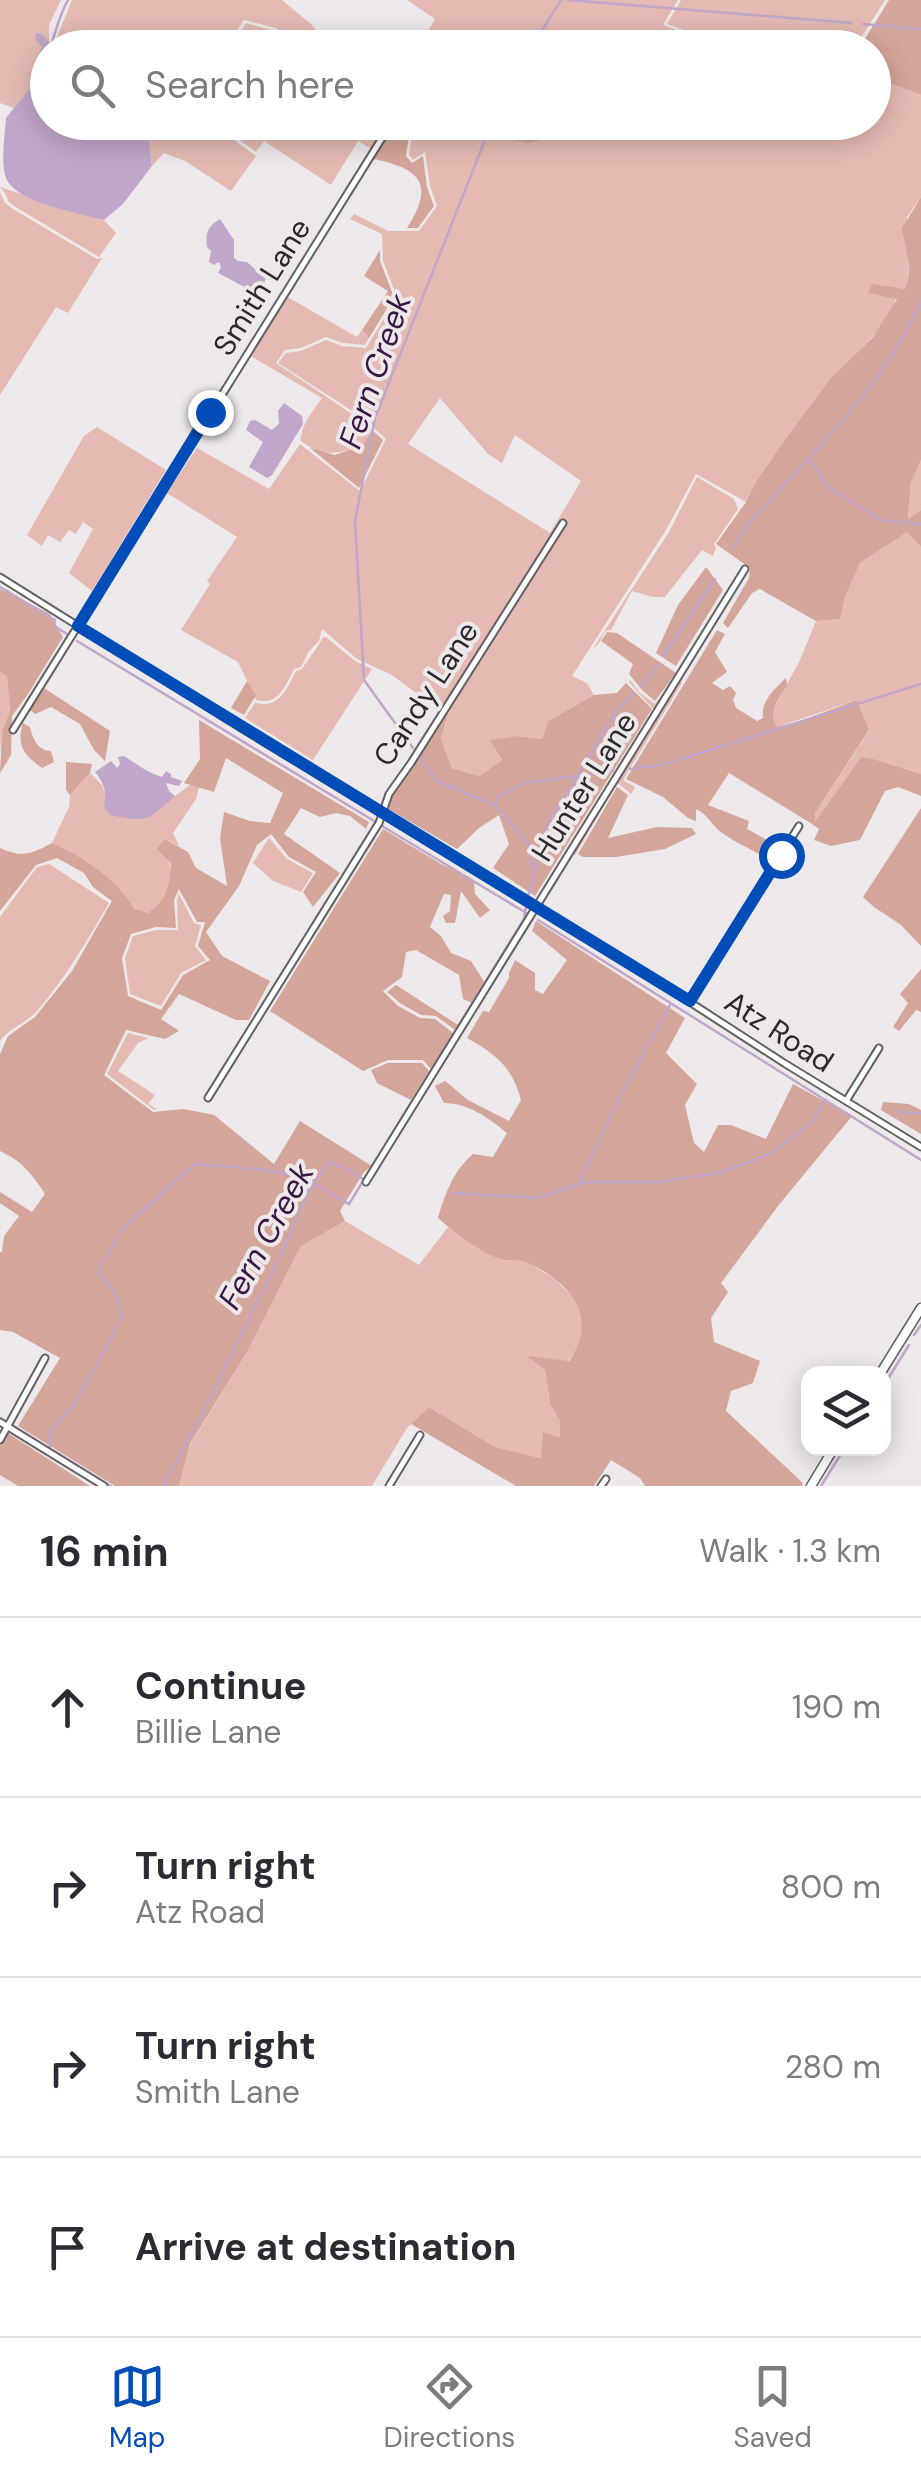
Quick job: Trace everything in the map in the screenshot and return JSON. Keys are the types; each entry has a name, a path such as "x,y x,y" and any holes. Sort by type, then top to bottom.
{"street":[{"name":"Smith Lane","path":"13,730 381,140"},
{"name":"Candy Lane","path":"208,1098 383,814 398,779 563,522"},
{"name":"Hunter Lane","path":"366,1182 745,570"},
{"name":"Atz Road","path":"0,577 921,1147"},
{"path":"690,1001 799,826"},
{"path":"846,1101 879,1048"},
{"path":"885,1366 921,1308"},
{"path":"0,1440 4,1424 46,1358"},
{"path":"4,1424 104,1486"},
{"path":"389,1486 420,1436"},
{"path":"811,1486 829,1456"},
{"path":"602,1486 606,1478"}],"shaded area":[{"path":"0,0 61,0 49,30 30,30 30,90 14,108 0,103"},
{"path":"72,0 282,0 316,30 279,30 244,20 237,30 60,30"},
{"path":"407,0 678,0 663,25 676,30 429,30 435,19"},
{"path":"681,0 885,0 866,30 683,30 667,24"},
{"path":"889,0 921,0 921,95 891,84 891,30 870,30"},
{"path":"246,23 271,30 242,30"},
{"path":"891,84 921,95 921,197 907,217 909,284 905,290 897,287 890,313 882,325 821,390 746,502 696,474 666,530 572,676 587,683 594,695 548,721 542,739 517,736 491,741 502,760 479,776 452,768 441,739 447,716 392,675 357,659 322,629 319,641 301,667 294,669 276,697 264,701 256,700 238,662 181,630 210,584 207,581 237,537 167,493 197,448 269,489 300,444 360,491 386,439 363,418 278,363 286,353 326,340 366,348 397,297 383,261 382,234 350,219 354,214 388,231 419,231 437,206 425,152 413,160 409,155 411,140 891,140","holes":["440,398 488,454 502,463 515,435 581,481 550,533 408,444"]},
{"path":"30,87 30,140 149,140 152,166 123,204 104,220 33,200 10,185 5,175 6,118"},
{"path":"149,140 234,140 256,156 231,191 185,161 164,153 152,166"},
{"path":"239,140 384,140 379,153 358,141 331,185 264,141 256,152"},
{"path":"382,140 408,140 406,156 412,163 423,156 434,206 418,228 407,228 420,200 419,181 403,168 374,159"},
{"path":"0,187 49,206 104,220 116,233 99,257 14,206"},
{"path":"0,192 13,209 97,259 102,258 68,313 56,307 0,395"},
{"path":"921,197 921,460 911,482 908,519 921,510 921,547 907,532 860,563 840,619 816,621 760,589 752,593 728,628 723,623 749,578 750,568 716,544 830,379 873,337 897,299 868,293 872,284 905,289 909,267 902,228"},
{"path":"220,219 234,240 234,258 247,262 260,274 274,272 265,280 264,287 254,292 218,273 219,262 209,262 207,234"},
{"path":"380,250 380,261 394,297 369,338 362,330 388,291 364,276"},
{"path":"284,295 357,337 362,330 369,338 365,345 326,337 285,350 276,363 372,430 363,445 331,453 301,441 305,424 322,398 247,354"},
{"path":"284,403 302,416 303,424 267,478 249,467 263,442 246,430 250,421 255,420 272,430 279,424 278,411"},
{"path":"97,427 166,470 92,591 69,573 93,529 83,522 76,534 69,530 60,542 48,535 42,546 27,535 84,436"},
{"path":"372,430 383,440 359,488 310,448 335,455 363,445"},
{"path":"921,460 921,510 908,521 911,481"},
{"path":"697,477 734,499 738,509 714,544 713,556 702,550 665,597 632,591 611,630 605,631 592,650 669,532"},
{"path":"908,531 921,547 921,774 861,757 815,823 815,813 869,731 857,700 777,727 771,714 816,621 840,619 860,563"},
{"path":"706,567 723,590 676,666 656,653 678,605"},
{"path":"0,589 50,614 63,637 12,716 11,755 0,773 2,731 10,711 7,676 0,672"},
{"path":"717,630 725,634 715,652 727,672 712,683 723,690 730,686 736,693 736,708 757,721 763,718 769,696 786,678 787,685 773,711 777,727 857,700 869,730 815,813 815,822 861,757 921,774 921,796 898,787 885,791 860,840 831,846 814,840 819,829 729,773 708,805 749,821 747,829 778,846 768,859 722,833 700,811 696,809 696,821 688,818 663,797 626,779"},
{"path":"607,632 617,633 676,673 655,701 629,674 633,664 601,641"},
{"path":"323,637 372,669 313,760 245,718 255,703 270,703 281,696"},
{"path":"0,672 7,675 10,711 0,751"},
{"path":"675,678 682,683 624,778 635,787 631,794 616,784 575,855 563,856 654,710 630,680 655,704"},
{"path":"247,681 256,695 244,715 231,708"},
{"path":"626,683 652,709 535,896 493,868 509,844 499,815 457,849 385,807 389,794 442,712 447,716 441,739 452,768 479,776 502,760 490,740 517,736 542,739 548,721 594,695 617,693"},
{"path":"44,688 110,731 105,761 80,724 51,707 35,714 29,709"},
{"path":"199,720 369,822 366,829 350,816 336,813 320,817 301,808 284,834 340,873 313,907 303,892 316,872 289,857 271,834 257,845 239,886 206,932 222,956 270,981 249,1020 236,1020 179,994 161,1019 179,1031 165,1039 126,1030 104,1075 153,1112 184,1109 214,1115 274,1164 300,1121 372,1166 364,1172 340,1211 345,1221 301,1246 247,1352 190,1444 179,1486 115,1486 18,1426 60,1358 13,1332 0,1330 0,1252 4,1236 19,1216 0,1203 0,1192 32,1212 45,1194 26,1169 0,1151 0,1054 8,1036 35,1017 72,971 112,901 93,887 84,873 57,858 36,865 0,911 0,848 27,853 52,843 99,870 134,909 148,913 160,903 168,886 171,863 157,849 165,839 188,852 196,868 227,886 220,838 224,812 270,823 283,793 226,758 214,792 184,783 200,759","holes":["179,889 197,922 205,922 198,946 210,960 183,975 161,1010 128,996 122,958 131,934 156,927 176,928 174,900"]},
{"path":"23,723 30,727 39,746 51,751 54,762 42,768 26,754 20,738"},
{"path":"124,756 157,775 162,777 166,771 182,781 179,786 166,783 175,796 146,818 110,815 104,807 104,788 95,772 111,761 117,768 118,757"},
{"path":"66,762 92,764 90,773 70,795 66,790"},
{"path":"90,773 106,796 167,802 190,785 199,787 196,799 173,833 179,846 165,839 170,863 169,888 162,903 149,913 133,910 99,870 52,843 69,807 70,795"},
{"path":"617,787 628,795 608,838 657,827 692,828 696,834 665,849 616,857 583,857 578,854"},
{"path":"921,808 921,946 901,925 863,897"},
{"path":"383,829 474,880 475,894 490,910 480,918 461,891 455,923 446,923 443,916 450,911 451,895 444,894 430,927 451,953 471,961 485,983 472,1003 463,999 459,975 416,950 406,952 402,977 383,991 398,1006 420,1018 435,1019 453,1033 431,1069 423,1060 388,1060 363,1071 270,1011"},
{"path":"269,838 287,859 313,873 301,892 273,881 253,863"},
{"path":"49,864 109,903 48,998 0,1041 0,917 37,867"},
{"path":"179,894 194,923 201,925 195,946 206,960 181,973 161,1006 130,994 125,958 133,936 178,930"},
{"path":"536,921 685,1018 666,1053 697,1084 685,1105 694,1143 704,1152 718,1125 731,1125 766,1139 793,1084 852,1116 721,1283 728,1292 711,1318 714,1342 760,1361 753,1383 731,1391 726,1411 802,1486 645,1486 640,1478 611,1460 594,1486 516,1486 411,1424 429,1407 495,1447 541,1458 543,1432 560,1438 560,1421 550,1404 545,1370 527,1356 569,1361 582,1330 576,1303 568,1291 543,1271 489,1254 438,1218 460,1168 473,1154 493,1157 507,1133 470,1109 444,1103 435,1086 445,1081 468,1100 509,1121 521,1100 513,1079 495,1056 467,1038 483,1011 489,1012 515,960 535,973 535,990 543,994 567,960 532,931"},
{"path":"921,969 921,1012 916,1010 899,1031 893,1027 908,1003 900,994"},
{"path":"396,985 458,1025 455,1030 436,1016 421,1015 400,1003 387,992"},
{"path":"128,1033 148,1038 138,1043 118,1071 155,1095 148,1104 157,1109 154,1110 107,1074"},
{"path":"388,1063 422,1063 429,1071 411,1100 377,1083 371,1070"},
{"path":"883,1102 909,1104 921,1110 921,1134 881,1110"},
{"path":"345,1221 419,1265 448,1227 500,1259 524,1260 555,1279 576,1300 583,1322 579,1346 568,1361 529,1357 545,1370 550,1404 560,1421 560,1439 543,1433 542,1458 495,1447 429,1407 407,1428 372,1486 179,1486 190,1445 247,1352 301,1246"},
{"path":"8,1433 90,1486 18,1486 0,1475 0,1446"}],"waterway":[{"path":"56,30 68,0"},
{"name":"Fern Creek","path":"542,30 561,0"},
{"name":"Fern Creek","path":"568,0 852,23"},
{"name":"Fern Creek","path":"863,24 921,29"},
{"name":"Fern Creek","path":"413,748 364,680 355,521 375,418 485,140"},
{"name":"Fern Creek","path":"732,551 745,528 865,393 887,363 921,301"},
{"path":"809,459 828,487 881,520 921,524"},
{"name":"Fern Creek","path":"663,656 715,579"},
{"path":"0,587 55,620 54,626 67,634"},
{"path":"77,641 374,821"},
{"name":"Fern Creek","path":"641,687 658,664"},
{"path":"630,769 662,765 921,684"},
{"name":"Fern Creek","path":"528,896 546,828 618,708 634,693"},
{"name":"Fern Creek","path":"419,757 437,781 496,806 528,844 532,868"},
{"path":"496,805 497,797 524,783 613,771"},
{"path":"382,826 528,914"},
{"name":"Fern Creek","path":"349,1204 524,919 526,906"},
{"path":"538,920 921,1160"},
{"path":"579,1184 618,1100 670,1005"},
{"path":"451,1193 537,1198 587,1182 659,1182 722,1172 770,1154 812,1122 824,1101"},
{"path":"899,1112 921,1113"},
{"name":"Fern Creek","path":"163,1486 284,1248 307,1194 329,1162 363,1179"},
{"path":"50,1448 50,1431 73,1406 122,1316 116,1295 98,1272 121,1230 195,1164 287,1174 349,1204"},
{"path":"914,1335 921,1325"},
{"path":"891,1374 909,1345"},
{"path":"0,1418 4,1420"},
{"path":"12,1425 111,1486"},
{"path":"821,1486 840,1456"}],"route":[{"path":"210,412 78,626 690,1001 781,855"}]}
